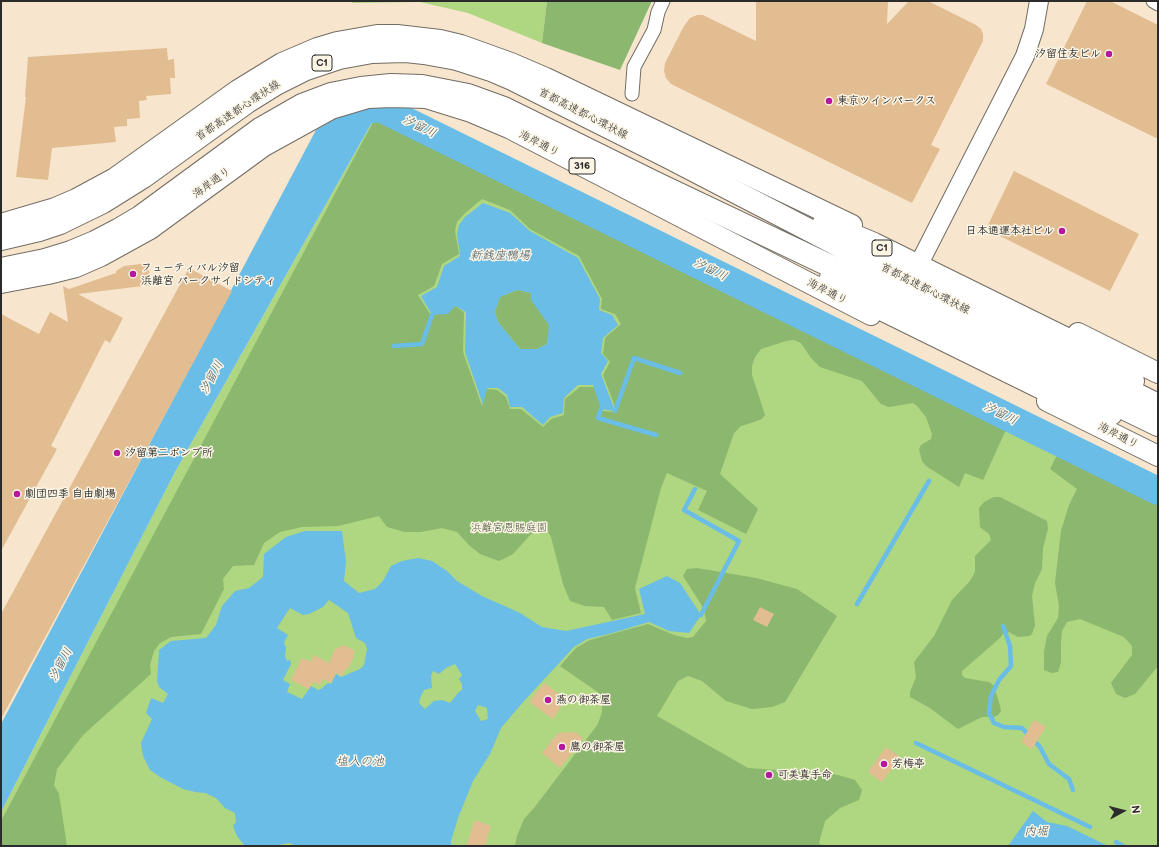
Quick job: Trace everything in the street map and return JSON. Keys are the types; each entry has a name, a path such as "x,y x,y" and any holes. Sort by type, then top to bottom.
{"highway":[{"name":"首都高速都心環状線","path":"1,239 39,230 60,223 103,202 143,177 247,102 286,79 320,64 339,58 372,52 406,51 424,53 457,59 491,70 668,157 890,272 1055,364 1158,425"},
{"name":"首都高速都心環状線","path":"1,269 45,260 95,242 140,217 260,129 302,105 347,90 391,84 422,86 474,97 504,108 656,183 883,291 1055,364 1158,405"},
{"name":"C1","path":"668,157 874,244 1091,351 1158,398"},
{"path":"656,183 875,306 1066,400 1121,417 1158,431"}],"main road":[{"path":"1,224 55,208 116,178 238,90 282,63 317,48 337,42 377,35 397,34 440,40 461,45 511,63 546,78 1158,373"},
{"name":"海岸通り","path":"1,284 76,267 101,256 150,229 264,146 330,109 368,98 426,98 471,112 509,128 856,307 1158,456"}],"street":[{"path":"632,94 634,67 654,30 658,12 663,1"},
{"path":"922,258 1025,56 1034,29 1039,1"},
{"path":"1153,1 1158,4"}],"green space":[{"path":"352,1 547,1 542,43 468,13 420,2 352,3"},
{"path":"547,1 652,1 620,70 542,43"},
{"name":"浜離宮恩賜庭園","path":"379,110 1158,495 1158,846 1,846 1,812 175,472"},
{"path":"379,111 1010,421 983,480 965,473 959,487 926,466 922,461 919,449 921,445 931,439 932,434 926,417 913,403 889,407 881,404 862,381 820,367 811,358 801,343 794,340 761,349 755,357 752,366 752,375 765,415 762,419 741,426 734,433 720,474 758,509 746,534 698,510 707,491 667,473 661,488 635,588 641,613 612,620 604,607 585,606 570,601 563,584 551,537 543,523 513,554 499,561 480,554 457,532 442,528 421,532 405,532 387,527 379,516 338,526 302,527 280,532 264,543 254,565 233,566 223,579 224,589 201,634 171,637 160,643 154,651 150,665 151,674 83,735 57,769 54,785 59,794 67,846 1,846 1,821","holes":["482,199 510,210 530,229 579,256 602,299 601,309 615,314 621,324 605,338 603,354 610,362 603,375 617,412 603,411 595,387 580,387 565,399 564,415 551,419 543,427 521,409 510,409 506,397 497,390 486,389 482,406 463,352 464,312 453,305 446,314 430,314 418,295 434,286 442,264 459,254 455,231 457,222 464,214"]},
{"path":"517,290 531,293 540,312 550,325 547,344 537,349 520,349 498,322 495,312 500,297"},
{"path":"1060,449 1158,497 1158,666 1135,694 1125,698 1116,694 1111,683 1132,655 1132,646 1124,637 1080,619 1067,622 1062,631 1061,662 1058,672 1052,673 1044,670 1044,652 1047,636 1058,618 1059,606 1055,583 1061,531 1069,505 1077,489 1050,469"},
{"path":"994,497 1000,497 1047,521 1048,529 1043,548 1042,569 1035,583 1032,596 1035,625 1032,634 1029,636 1018,637 1009,632 1003,634 962,671 962,675 965,678 989,682 994,686 1001,711 994,717 982,717 958,729 930,708 910,697 910,692 916,677 914,662 934,636 952,600 970,581 975,572 975,556 991,540 989,534 980,527 979,508 984,502"},
{"path":"697,568 756,578 797,589 837,616 785,702 772,707 752,709 726,701 702,681 688,676 678,681 657,716 748,768 818,771 855,780 862,790 859,800 840,808 825,821 819,843 822,846 515,846 517,836 524,819 598,724 602,712 599,693 560,666 576,648 590,640 648,624 674,635 687,638 693,637 706,621 704,609 683,576 687,569"}],"water":[{"path":"379,110 175,472 1,812 1,724 316,130 342,115"},
{"name":"新銭座鴨場","path":"483,203 510,213 530,231 578,258 600,299 599,310 612,315 618,325 603,338 601,353 608,361 601,374 615,411 601,409 593,385 578,385 564,398 563,413 550,417 543,425 522,407 510,407 507,395 498,388 487,388 483,405 465,352 466,312 455,306 448,314 432,315 421,296 437,287 444,266 460,256 457,234 459,225 465,217","holes":["517,290 531,293 531,300 549,325 547,344 537,349 520,349 498,322 495,312 500,297"]},
{"name":"塩入の池","path":"305,531 342,531 346,562 344,581 359,593 375,589 383,581 391,566 402,561 418,558 432,561 447,571 457,581 482,596 520,613 542,627 566,631 645,614 639,589 667,576 680,583 701,615 689,633 669,631 649,622 587,639 574,647 501,728 490,754 473,781 458,818 451,841 451,846 297,846 289,843 274,846 244,846 237,836 233,826 236,822 235,813 225,808 216,798 205,793 183,789 150,770 143,756 141,743 152,719 146,713 151,698 163,703 168,694 159,687 157,681 159,650 171,641 206,638 216,625 222,606 235,591 249,588 263,577 264,554 286,537","holes":["329,600 348,613 356,638 365,643 367,649 364,665 360,669 341,677 336,674 331,684 328,683 321,689 318,690 311,686 302,699 287,692 290,684 283,680 291,664 290,660 287,661 285,656 286,648 284,642 288,635 277,628 290,608 303,615 309,614 323,607","455,664 462,675 459,679 462,684 462,690 450,703 442,700 434,701 425,709 419,703 420,698 424,690 432,688 431,676 433,671 439,674 446,668","478,705 487,708 488,719 481,721 475,711"]},
{"name":"内堀","path":"1033,811 1047,822 1067,826 1108,846 1008,846"}],"building":[{"name":"東京ツインパークス","path":"756,1 888,1 887,24 909,1 928,1 976,25 981,29 983,41 931,145 940,149 912,203 671,84 666,78 664,71 665,63 684,26 690,18 697,15 703,15 756,41"},
{"name":"汐留住友ビル","path":"1087,1 1110,1 1158,25 1158,139 1046,84"},
{"path":"167,48 168,60 174,59 175,78 170,78 171,94 146,96 147,100 139,101 140,118 127,119 127,126 114,127 116,142 52,148 48,180 16,177 26,97 28,57"},
{"name":"日本通運本社ビル","path":"1014,171 1139,234 1110,291 986,229"},
{"path":"148,263 151,285 78,294 123,318 110,343 105,340 51,446 57,449 1,551 1,314 39,334 50,312 68,322 63,286 69,289 116,273 116,271 124,266"},
{"name":"汐留第二ポンプ所","path":"189,268 232,291 1,719 1,614"},
{"path":"760,607 774,614 767,627 753,620"},
{"path":"342,644 355,651 348,669 346,668 342,676 336,673 331,683 323,679 320,685 313,682 309,689 291,680 302,658 311,662 314,655 329,663 336,647 340,649"},
{"name":"燕の御茶屋","path":"544,683 566,699 553,719 529,702"},
{"path":"1034,720 1046,727 1032,749 1021,742"},
{"name":"鷹の御茶屋","path":"576,732 583,739 560,768 542,753 558,733"},
{"name":"芳梅亭","path":"886,747 900,757 882,782 868,772"},
{"path":"475,820 491,826 485,846 466,846"}],"waterway":[{"name":"汐留川","path":"337,140 352,112 380,108 1158,491"},
{"path":"394,346 422,344 432,315"},
{"path":"615,411 634,358 680,373"},
{"path":"601,409 598,418 656,435"},
{"path":"857,604 929,481"},
{"path":"695,489 684,510 739,541 701,615"},
{"path":"1003,626 1010,646 1011,666 999,680 991,696 989,713 994,723 1004,727 1022,728 1040,747 1049,764 1069,779 1073,790"},
{"path":"916,743 1090,827"},
{"path":"1116,842 1123,846"}],"place":[{"name":"汐留住友ビル","path":"1109,54"},
{"name":"東京ツインパークス","path":"829,101"},
{"name":"日本通運本社ビル","path":"1062,231"},
{"name":"フューティバル汐留 浜離宮 パークサイドシティ","path":"133,274"},
{"name":"汐留第二ポンプ所","path":"117,453"},
{"name":"劇団四季 自由劇場","path":"17,494"},
{"name":"燕の御茶屋","path":"548,700"},
{"name":"鷹の御茶屋","path":"562,747"},
{"name":"芳梅亭","path":"884,764"},
{"name":"可美真手命","path":"769,775"}]}
